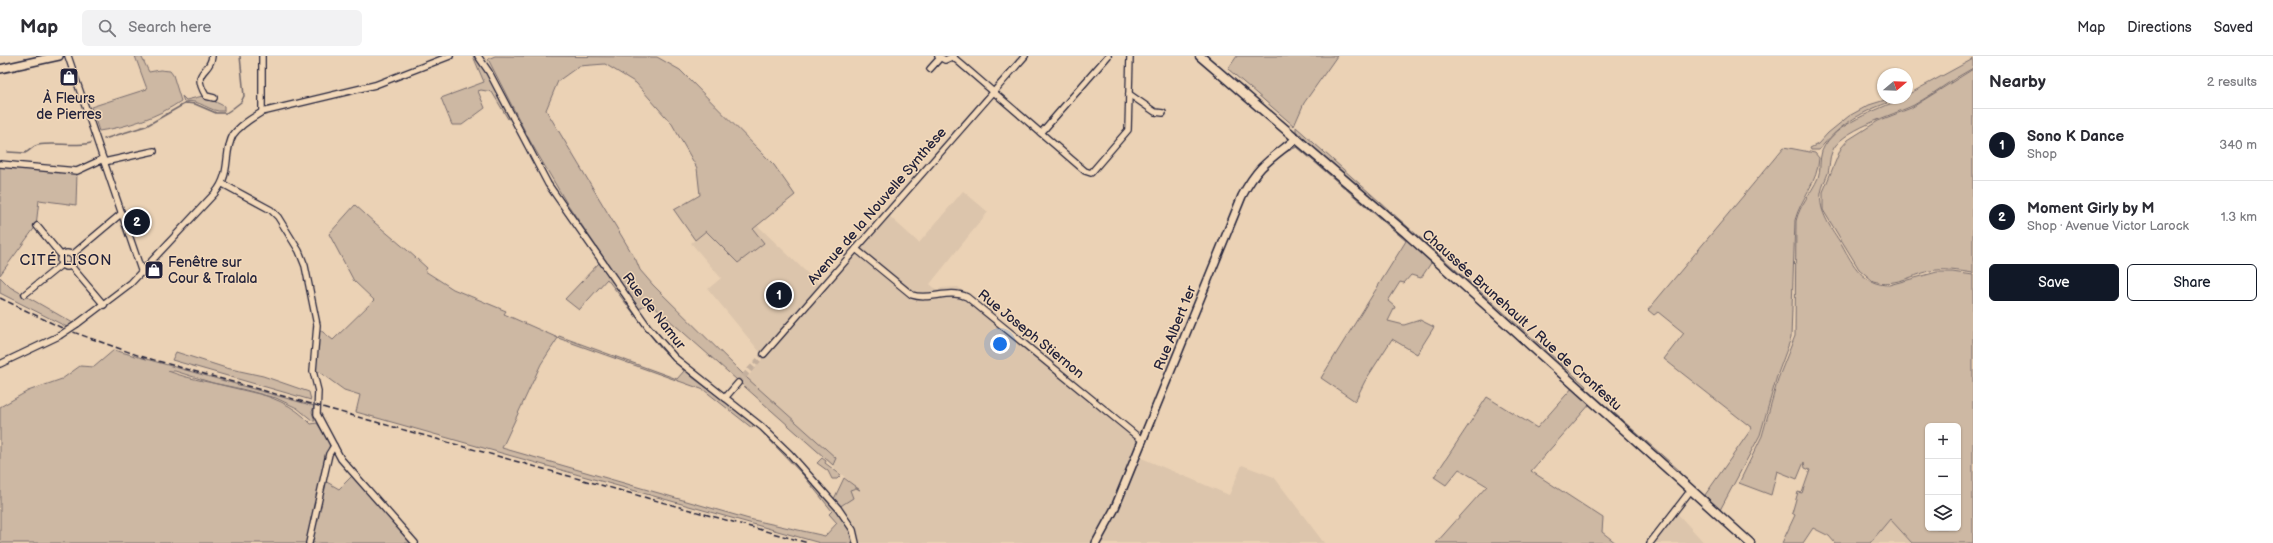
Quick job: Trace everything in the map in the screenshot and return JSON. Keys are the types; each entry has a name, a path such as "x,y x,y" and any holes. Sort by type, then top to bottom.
{"main road":[{"path":"1200,56 1224,75"},
{"path":"1204,56 1224,75"},
{"name":"Chaussée Brunehault / Rue de Cronfestu","path":"1224,75 1457,278 1750,543"}],"street":[{"path":"0,69 59,56"},
{"path":"68,56 142,273"},
{"path":"212,56 211,61 201,73 200,80 205,94 214,98"},
{"path":"262,56 262,112"},
{"path":"0,364 59,336 104,305 142,273 223,184 233,137 251,119 262,112 375,85 450,56"},
{"name":"Rue de Namur","path":"478,56 489,72 548,184 629,302 675,358 771,435 818,483 852,528 856,543"},
{"path":"930,68 939,57 948,60 953,56 1085,171 1093,172 1128,130 1130,56"},
{"name":"Avenue de la Nouvelle Synthèse","path":"764,354 1025,56"},
{"path":"1041,133 1108,56"},
{"path":"1129,94 1156,112 1163,113"},
{"name":"Rue Albert 1er","path":"1096,543 1114,510 1252,177 1295,136"},
{"path":"0,164 78,171 104,160 154,151"},
{"path":"223,184 271,210 278,217 303,259 317,325 313,371 318,391 316,409 318,418 346,465 415,543"},
{"path":"72,255 122,213"},
{"path":"37,226 61,255"},
{"name":"Rue Joseph Stiernon","path":"856,249 912,295 922,297 955,293 967,297 1143,441"},
{"path":"61,255 67,253 72,255"},
{"path":"61,255 59,259 61,265 66,268 71,266 74,262 72,255"},
{"path":"25,294 61,265"},
{"path":"71,266 104,305"},
{"path":"725,398 738,383"},
{"path":"309,543 329,454 334,446"},
{"path":"1650,543 1691,490"}],"shaded area":[{"path":"135,56 141,56 149,72 160,70 170,71 173,75 181,101 162,112 142,120 120,127 99,131 91,107 147,89"},
{"path":"473,56 477,56 483,64 511,118 508,119 492,92 481,90 478,91 485,108 462,125 452,125 441,98 484,82"},
{"path":"495,56 657,57 680,70 774,165 795,195 753,229 764,243 738,263 706,231 695,240 674,210 700,195 697,168 672,124 636,83 605,64 579,66 558,81 546,110 636,260 640,270 653,285 747,378 836,458 833,465 649,302 639,309 566,202 530,141 488,59"},
{"path":"1237,56 1337,56 1304,103 1294,126 1228,69"},
{"path":"1973,59 1973,68 1921,101 1856,130 1837,144 1831,154 1828,173 1823,185 1821,200 1824,214 1830,227 1850,260 1866,278 1872,282 1889,285 1937,272 1952,272 1973,275 1973,543 1912,543 1890,519 1870,543 1835,543 1829,536 1813,528 1803,543 1782,543 1795,515 1792,513 1798,492 1802,493 1810,470 1805,468 1804,462 1797,479 1777,471 1771,495 1739,483 1762,436 1778,379 1795,336 1796,221 1800,209 1818,178 1822,151 1828,141 1836,132 1858,118 1889,104 1913,104 1913,92"},
{"path":"1973,69 1973,273 1952,270 1935,270 1895,282 1888,283 1873,281 1859,269 1823,210 1823,192 1841,148 1848,140 1878,121 1911,108"},
{"path":"182,96 186,100 203,96 224,106 224,111 214,110 195,102 184,102"},
{"path":"1877,102 1877,104 1884,104 1867,111 1841,127 1819,150 1811,150 1810,148 1818,144 1828,133 1849,116 1869,105"},
{"path":"1296,127 1586,386 1585,388 1296,132"},
{"path":"1299,145 1435,262 1434,264 1431,263 1421,278 1411,275 1404,283 1400,282 1388,301 1395,307 1388,321 1404,325 1420,320 1434,327 1417,354 1392,339 1365,381 1355,401 1321,378 1406,241 1297,147 1281,154"},
{"path":"1784,147 1815,153 1819,158 1816,175 1801,204 1795,220 1791,338 1777,376 1760,435 1720,510 1705,495 1752,428 1664,359 1684,333 1658,312 1654,315 1648,310"},
{"path":"0,165 77,172 76,205 39,200 36,226 0,275"},
{"path":"963,191 988,212 930,284 937,290 942,288 958,287 1136,432 1144,429 1139,457 1229,495 1242,465 1274,477 1324,543 852,543 848,525 839,507 847,503 850,490 856,488 859,490 742,384 764,357 708,289 721,278 691,243 739,205 759,227 824,289 887,214 919,243"},
{"path":"355,205 427,268 425,271 453,289 506,311 504,314 558,338 541,364 502,448 749,519 825,536 837,523 829,514 832,511 803,475 761,431 763,430 818,486 848,525 852,543 820,543 356,412 360,395 344,390 315,369 319,329 333,340 374,300 354,281 329,234"},
{"path":"599,263 649,332 692,377 754,423 752,428 704,390 558,338 559,336 677,379 684,371 661,349 607,279 579,310 565,299"},
{"path":"0,277 10,287 73,323 67,327 0,293"},
{"path":"114,350 314,406 312,412 315,421 313,421 297,408 276,398 263,395 281,402 297,411 311,424 317,423 330,443 307,543 0,543 0,407 28,391 62,379 80,366 94,367","holes":["168,371 175,371 214,383 186,377"]},
{"path":"176,352 226,368 263,376 309,392 311,400 172,360"},
{"path":"1573,387 1591,403 1531,471 1603,518 1602,532 1616,543 1436,543 1487,486 1459,469 1446,485 1434,477 1487,397 1537,428"},
{"path":"1588,390 1680,471 1678,473"},
{"path":"822,458 826,461 825,463 841,475 837,479 832,479 828,471 817,463"},
{"path":"353,475 414,543 311,543 325,481 339,489"},
{"path":"844,478 860,490 856,488 850,490 853,498 839,507 834,499"},
{"path":"1676,512 1699,537 1704,543 1653,543"},
{"path":"1890,518 1901,528 1912,543 1870,543"}],"waterway":[{"path":"104,139 146,126 186,103 195,104 216,113 226,113 241,102 244,96 240,56"},
{"path":"8,152 25,153 33,147 45,144 78,145 91,143"}],"tunnel":[{"path":"738,383 764,354"}],"railway":[{"path":"0,298 62,328 140,356 808,543"}],"place":[{"name":"À Fleurs de Pierres","path":"69,77"},
{"name":"Moment Girly by M","path":"137,222"},
{"name":"Fenêtre sur Cour & Tralala","path":"154,270"},
{"name":"Sono K Dance","path":"779,295"}],"district":[{"name":"CITÉ LISON","path":"66,260"}]}
